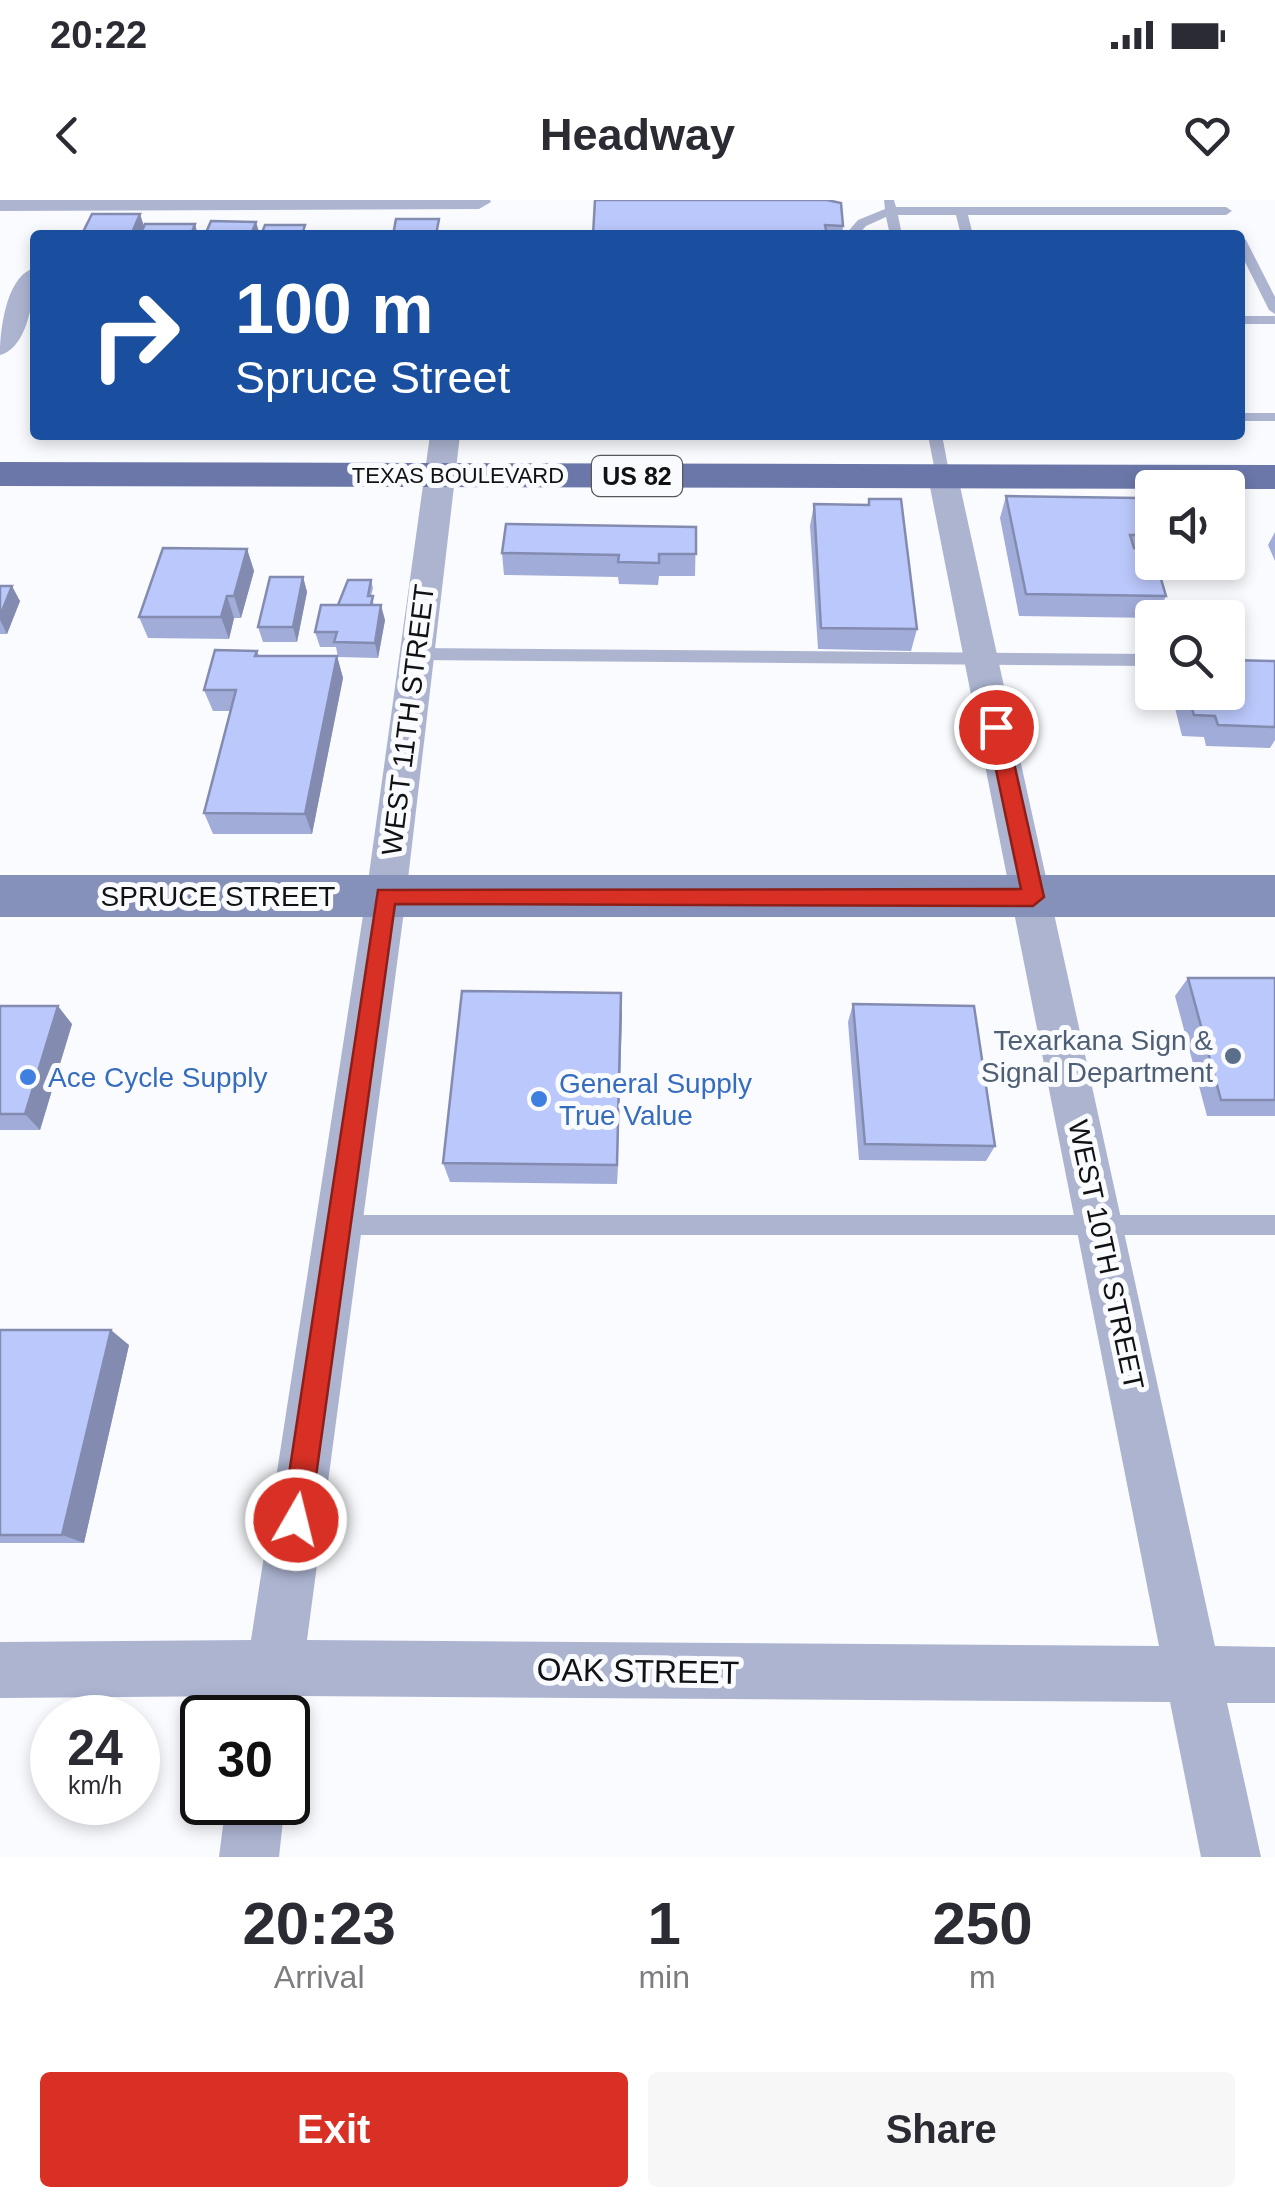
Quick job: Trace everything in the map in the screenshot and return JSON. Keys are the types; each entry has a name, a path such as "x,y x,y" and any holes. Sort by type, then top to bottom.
{"main road":[{"name":"TEXAS BOULEVARD","path":"0,474 442,455 939,456 1275,477"}],"street":[{"path":"0,203 479,201 475,230"},
{"path":"58,230 72,202"},
{"path":"0,347 30,286"},
{"name":"WEST 11TH STREET","path":"271,1692 386,896 442,455"},
{"name":"WEST 10TH STREET","path":"939,456 1231,1857"},
{"name":"SPRUCE STREET","path":"0,896 1275,896"},
{"name":"OAK STREET","path":"0,1670 271,1692 1275,1675"},
{"path":"249,1857 253,1825"}],"lane":[{"path":"856,230 890,206 961,211 1223,206 1235,230"},
{"path":"961,211 966,230"},
{"path":"1245,247 1269,282 1275,310"},
{"path":"1245,320 1275,320"},
{"path":"1245,417 1275,417"},
{"path":"416,654 1135,660"},
{"path":"338,1225 1275,1225"}],"building":[{"path":"595,200 827,200 841,203 843,226 825,225 826,230 593,230"},
{"path":"92,214 140,214 133,230 84,230"},
{"path":"396,219 439,219 437,230 394,230"},
{"path":"211,221 256,222 253,230 207,230"},
{"path":"145,224 195,224 193,230 142,230"},
{"path":"265,225 305,225 304,230 263,230"},
{"path":"1006,496 1135,498 1135,535 1130,535 1135,548 1135,580 1161,580 1166,596 1026,594"},
{"path":"869,499 901,499 917,629 821,628 814,504 869,505"},
{"path":"506,524 696,527 696,554 659,554 659,563 618,562 619,555 502,553"},
{"path":"163,548 247,549 234,596 227,596 221,617 139,617"},
{"path":"270,577 303,577 293,627 258,627"},
{"path":"348,580 371,580 371,605 338,605"},
{"path":"0,586 12,586 0,616"},
{"path":"321,605 381,605 375,643 334,642 337,632 315,632"},
{"path":"215,650 257,651 255,656 337,656 305,814 204,813 236,690 204,690"},
{"path":"1245,660 1275,661 1275,727 1218,725 1215,716 1194,715 1192,710 1245,710"},
{"name":"Texarkana Sign & Signal Department","path":"1188,978 1275,978 1275,1100 1221,1100"},
{"name":"General Supply True Value","path":"462,991 621,993 617,1165 443,1163"},
{"path":"853,1004 974,1006 995,1146 865,1144"},
{"path":"0,1006 58,1006 25,1114 0,1114"},
{"path":"0,1330 111,1330 62,1535 0,1535"}],"place":[{"name":"Texarkana Sign & Signal Department","path":"1233,1056"},
{"name":"Ace Cycle Supply","path":"28,1077"},
{"name":"General Supply True Value","path":"539,1099"}],"route":[{"path":"296,1520 386,896 1033,897 996,727"}]}
